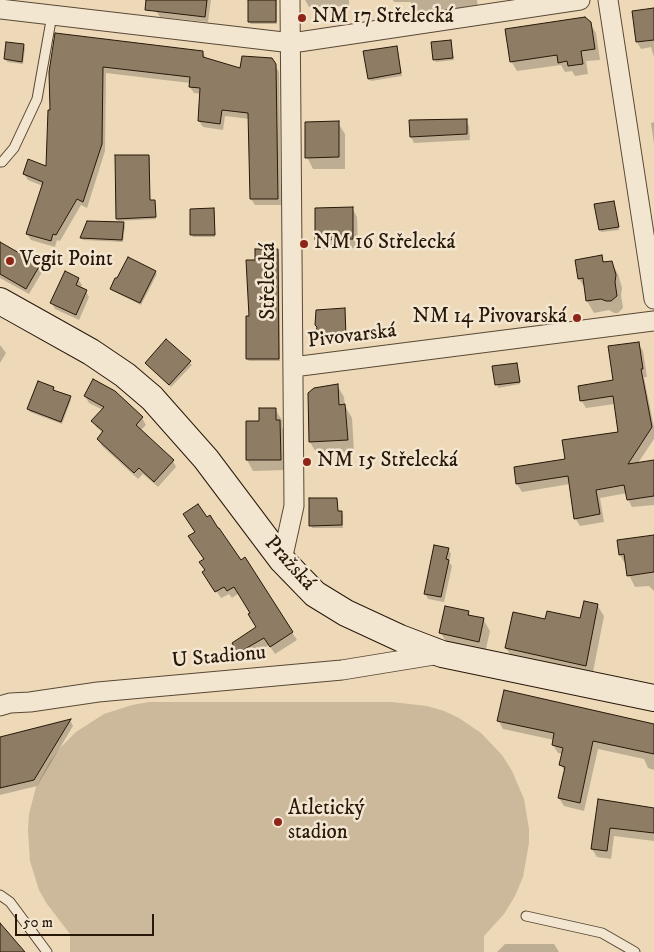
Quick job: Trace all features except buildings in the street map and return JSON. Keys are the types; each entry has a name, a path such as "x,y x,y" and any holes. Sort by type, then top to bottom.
{"main road":[{"name":"Pražská","path":"0,301 91,352 125,375 152,398 206,459 282,560 315,594 346,613 400,638 442,654 654,698"}],"street":[{"name":"Střelecká","path":"282,560 294,506 292,43 290,0"},
{"path":"0,9 292,43 580,0"},
{"path":"608,0 654,299"},
{"name":"Pivovarská","path":"293,367 654,321"},
{"name":"U Stadionu","path":"0,706 10,703 98,692 342,670 442,654"}],"lane":[{"path":"0,162 14,148 37,99 52,15"},
{"path":"0,895 10,902 48,952"},
{"path":"526,916 602,933 635,952"}],"shaded area":[{"name":"Atletický stadion","path":"149,702 392,702 427,706 444,711 459,718 481,733 502,755 512,771 524,799 529,829 529,843 523,877 515,896 504,914 484,936 484,952 70,952 70,934 47,904 39,890 30,861 29,814 36,787 49,763 60,748 76,732 104,714"}],"place":[{"name":"NM 17 Střelecká","path":"302,18"},
{"name":"NM 16 Střelecká","path":"304,244"},
{"name":"Vegit Point","path":"10,261"},
{"name":"NM 14 Pivovarská","path":"577,318"},
{"name":"NM 15 Střelecká","path":"307,462"},
{"name":"Atletický stadion","path":"278,822"}]}
